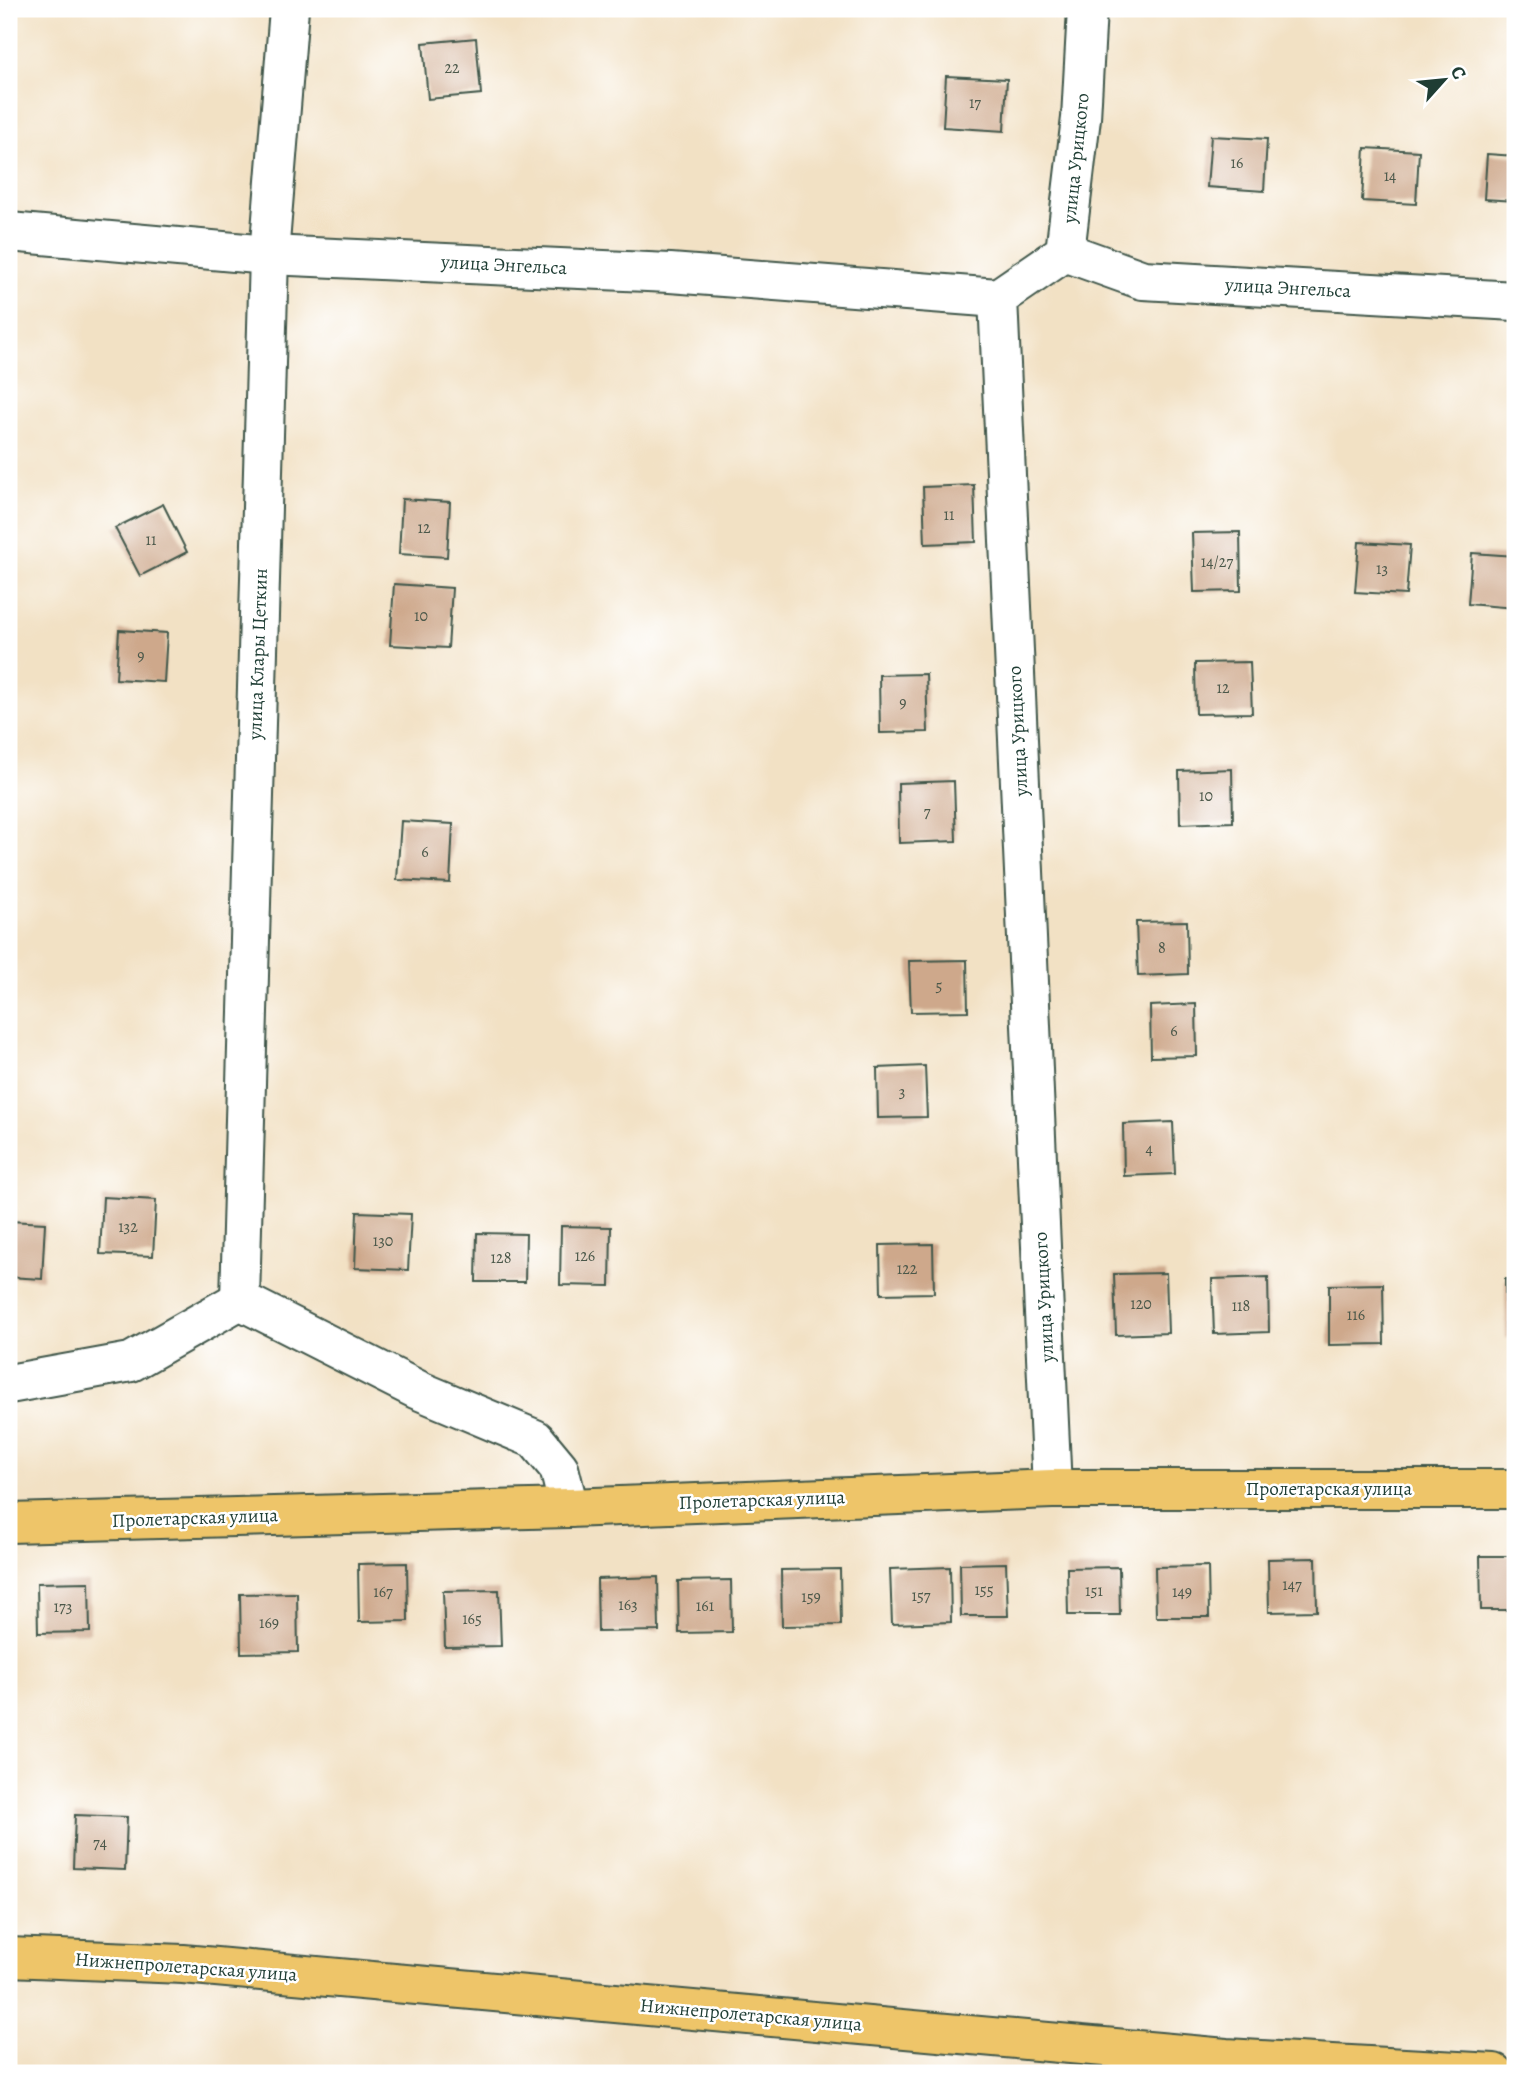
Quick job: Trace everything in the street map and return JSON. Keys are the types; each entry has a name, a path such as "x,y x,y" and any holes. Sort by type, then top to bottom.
{"main road":[{"name":"Пролетарская улица","path":"9,1522 569,1508 1052,1489 1515,1489"},
{"name":"Нижнепролетарская улица","path":"9,1957 183,1964 1226,2059 1494,2073"}],"street":[{"name":"улица Клары Цеткин","path":"240,1300 269,255 289,9"},
{"name":"улица Урицкого","path":"1065,252 1082,118 1087,9"},
{"name":"улица Энгельса","path":"9,232 269,255 670,273 998,298"},
{"name":"улица Энгельса","path":"1065,252 1143,280 1515,301"},
{"path":"998,298 1065,252"},
{"name":"улица Урицкого","path":"998,298 1052,1489"},
{"path":"9,1384 131,1362 240,1300 418,1390 535,1439 559,1468 569,1508"}],"building":[{"path":"476,38 481,94 428,99 423,43"},
{"path":"946,76 1007,79 1004,131 943,127"},
{"path":"1211,136 1267,139 1264,191 1207,187"},
{"path":"1365,148 1419,151 1416,204 1362,201"},
{"path":"1487,154 1515,156 1515,201 1484,199"},
{"path":"974,485 976,542 925,544 923,487"},
{"path":"402,499 450,502 447,557 399,554"},
{"path":"163,504 187,552 140,576 115,528"},
{"path":"1240,532 1241,591 1194,592 1192,533"},
{"path":"1359,542 1410,545 1406,595 1355,592"},
{"path":"1472,553 1515,556 1515,608 1468,604"},
{"path":"394,584 452,588 448,648 390,645"},
{"path":"119,630 167,633 164,682 116,679"},
{"path":"1250,662 1252,713 1196,714 1195,663"},
{"path":"926,674 928,732 880,733 879,675"},
{"path":"1232,769 1233,822 1180,824 1179,771"},
{"path":"954,781 956,841 899,843 898,783"},
{"path":"401,821 453,824 450,883 397,880"},
{"path":"1187,921 1188,974 1138,976 1136,922"},
{"path":"967,960 968,1011 911,1012 909,961"},
{"path":"1196,1004 1197,1056 1151,1057 1150,1006"},
{"path":"925,1066 927,1117 878,1118 877,1068"},
{"path":"1173,1122 1175,1174 1124,1176 1123,1124"},
{"path":"103,1197 156,1200 153,1256 100,1254"},
{"path":"357,1212 411,1214 408,1270 355,1268"},
{"path":"9,1221 45,1223 42,1279 9,1277"},
{"path":"561,1226 611,1227 610,1286 560,1285"},
{"path":"477,1233 526,1234 525,1282 476,1282"},
{"path":"933,1244 934,1293 881,1294 880,1245"},
{"path":"1166,1273 1168,1333 1116,1335 1114,1274"},
{"path":"1268,1277 1269,1332 1214,1334 1212,1279"},
{"path":"1505,1279 1515,1279 1515,1338 1506,1338"},
{"path":"1383,1284 1384,1344 1329,1345 1329,1285"},
{"path":"1480,1556 1515,1556 1515,1610 1481,1610"},
{"path":"1316,1558 1317,1611 1269,1612 1268,1559"},
{"path":"407,1563 408,1621 359,1622 358,1564"},
{"path":"1006,1563 1008,1616 961,1616 960,1564"},
{"path":"1208,1566 1209,1617 1156,1617 1155,1567"},
{"path":"950,1567 951,1622 892,1624 890,1569"},
{"path":"1119,1567 1120,1615 1068,1615 1067,1568"},
{"path":"840,1569 841,1625 782,1626 781,1570"},
{"path":"658,1577 659,1631 598,1632 597,1579"},
{"path":"731,1580 732,1632 679,1633 678,1581"},
{"path":"89,1582 90,1632 38,1633 37,1583"},
{"path":"499,1590 501,1646 445,1647 443,1591"},
{"path":"297,1593 298,1652 241,1653 240,1594"},
{"path":"75,1815 127,1817 125,1870 73,1868"}]}
